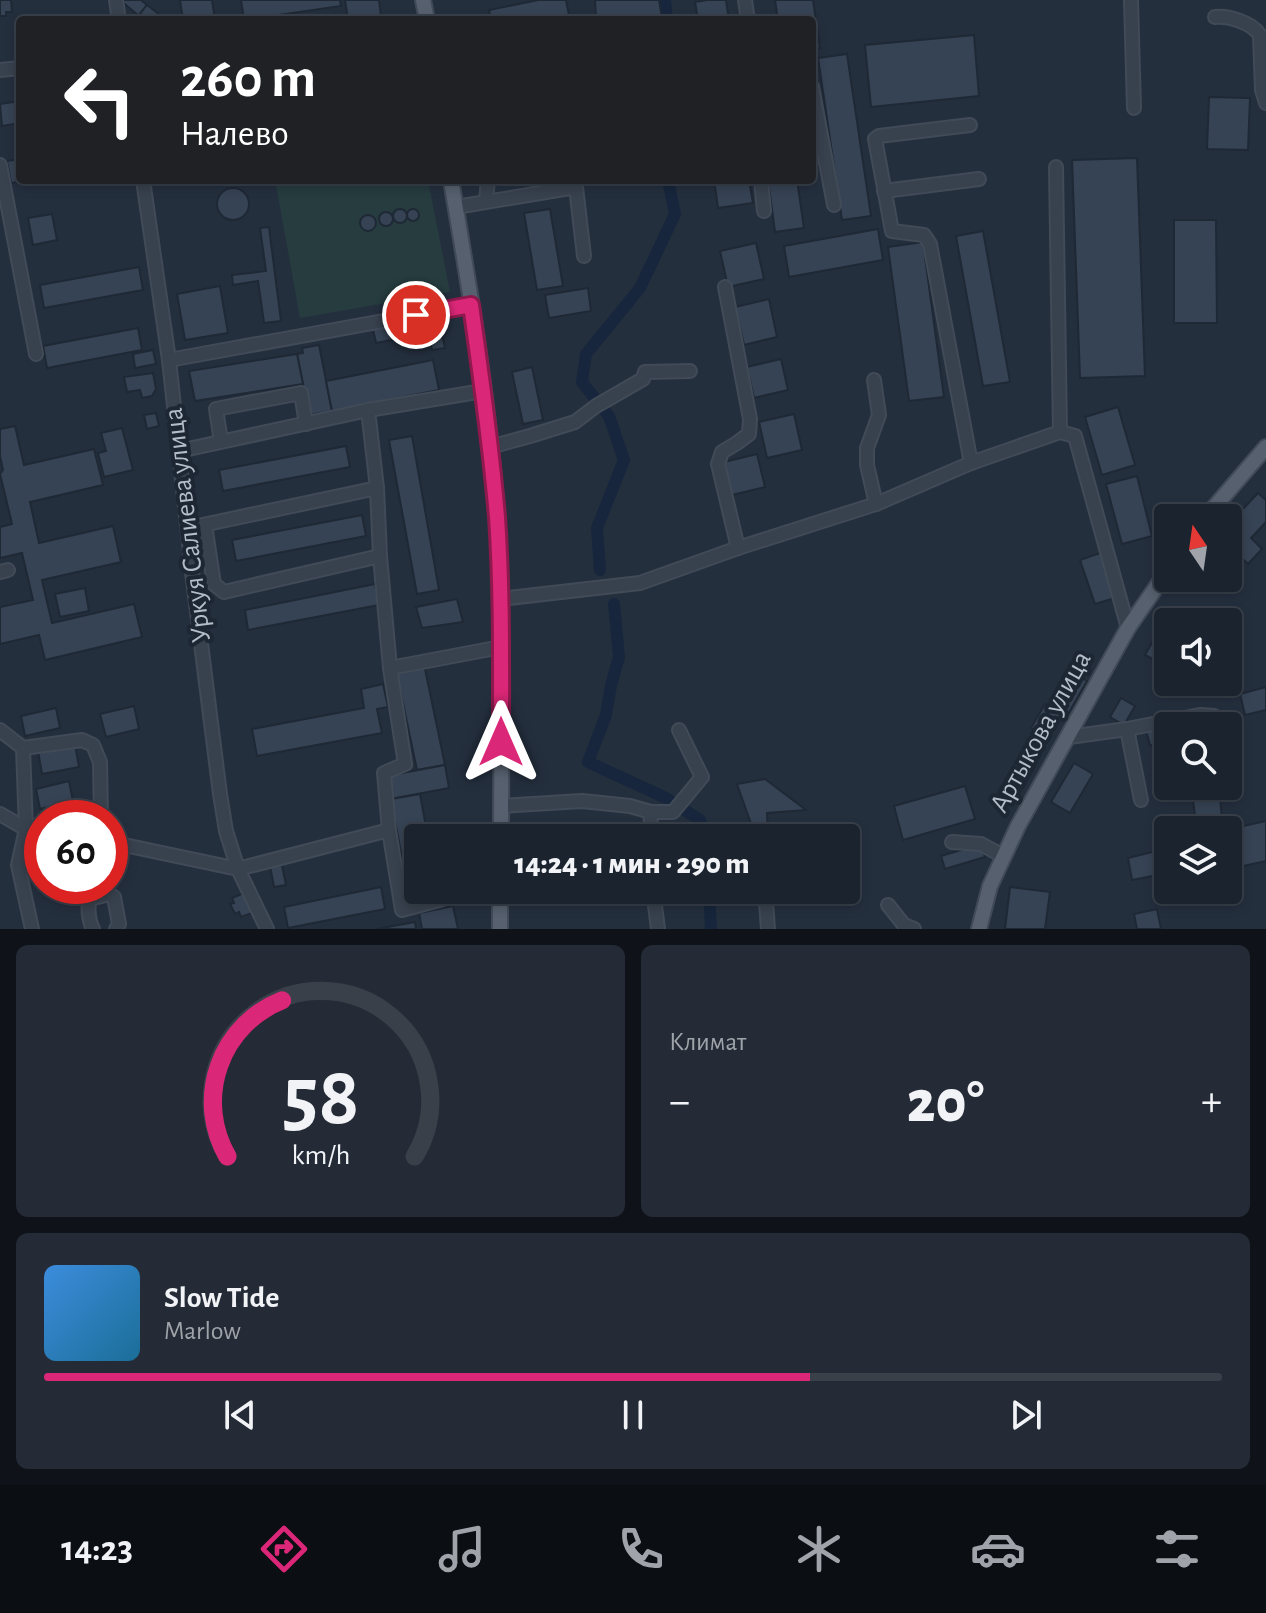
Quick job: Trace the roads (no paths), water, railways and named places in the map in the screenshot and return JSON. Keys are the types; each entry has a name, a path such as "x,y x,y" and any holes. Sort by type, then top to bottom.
{"main road":[{"path":"452,184 483,391 497,517 501,824"},
{"path":"1217,504 1266,447"},
{"name":"Артыкова улица","path":"979,929 990,886 1018,826 1128,628 1154,590"},
{"path":"500,904 500,929"}],"street":[{"path":"1131,0 1134,108"},
{"path":"1215,17 1226,16 1257,29 1260,35 1262,90 1266,103"},
{"path":"816,100 834,205"},
{"path":"970,125 875,139 892,231 924,235 930,244 971,463"},
{"path":"0,165 36,354"},
{"path":"1056,167 1060,432"},
{"path":"884,191 979,179"},
{"name":"Уркуя Салиева улица","path":"144,184 169,360 226,831 238,869 267,929"},
{"path":"486,200 488,184"},
{"path":"761,184 764,211"},
{"path":"456,207 576,187 584,256"},
{"path":"725,287 750,419 749,434 722,452 718,464 738,548"},
{"path":"169,360 471,305"},
{"path":"490,447 575,422 643,379 645,372 690,371"},
{"path":"874,380 879,415 867,448 867,465 876,504"},
{"path":"179,451 368,410 483,391"},
{"path":"221,441 216,409 301,393 306,424"},
{"path":"368,410 390,668 405,764 384,773 389,830 402,910 424,904"},
{"path":"500,599 640,583 876,504 971,463 1060,432 1075,436 1128,628"},
{"path":"187,527 377,488"},
{"path":"205,525 214,584 224,592 380,556"},
{"path":"390,668 501,647"},
{"path":"1069,737 1154,724"},
{"path":"1127,729 1141,800"},
{"path":"0,730 23,748 82,740 93,745 100,762 101,800"},
{"path":"501,806 582,801 630,806 651,812 673,812 702,777 679,730"},
{"path":"23,748 25,800"},
{"path":"651,812 651,824"},
{"path":"0,814 24,828"},
{"path":"128,846 238,869 389,830"},
{"path":"24,838 18,865 24,892"},
{"path":"952,842 981,844 1003,856"},
{"path":"93,929 88,903 90,899 109,894 115,901 119,924 116,929"},
{"path":"27,904 32,929"},
{"path":"655,904 658,929"},
{"path":"766,904 768,929"},
{"path":"888,905 904,925 914,929"}],"waterway":[{"path":"665,0 667,16"},
{"path":"600,570 597,528 624,460 609,416 582,382 586,354 640,288 675,214 669,184"},
{"path":"614,604 619,657 606,715 588,762 666,798 702,824"},
{"path":"710,904 711,929"}]}
